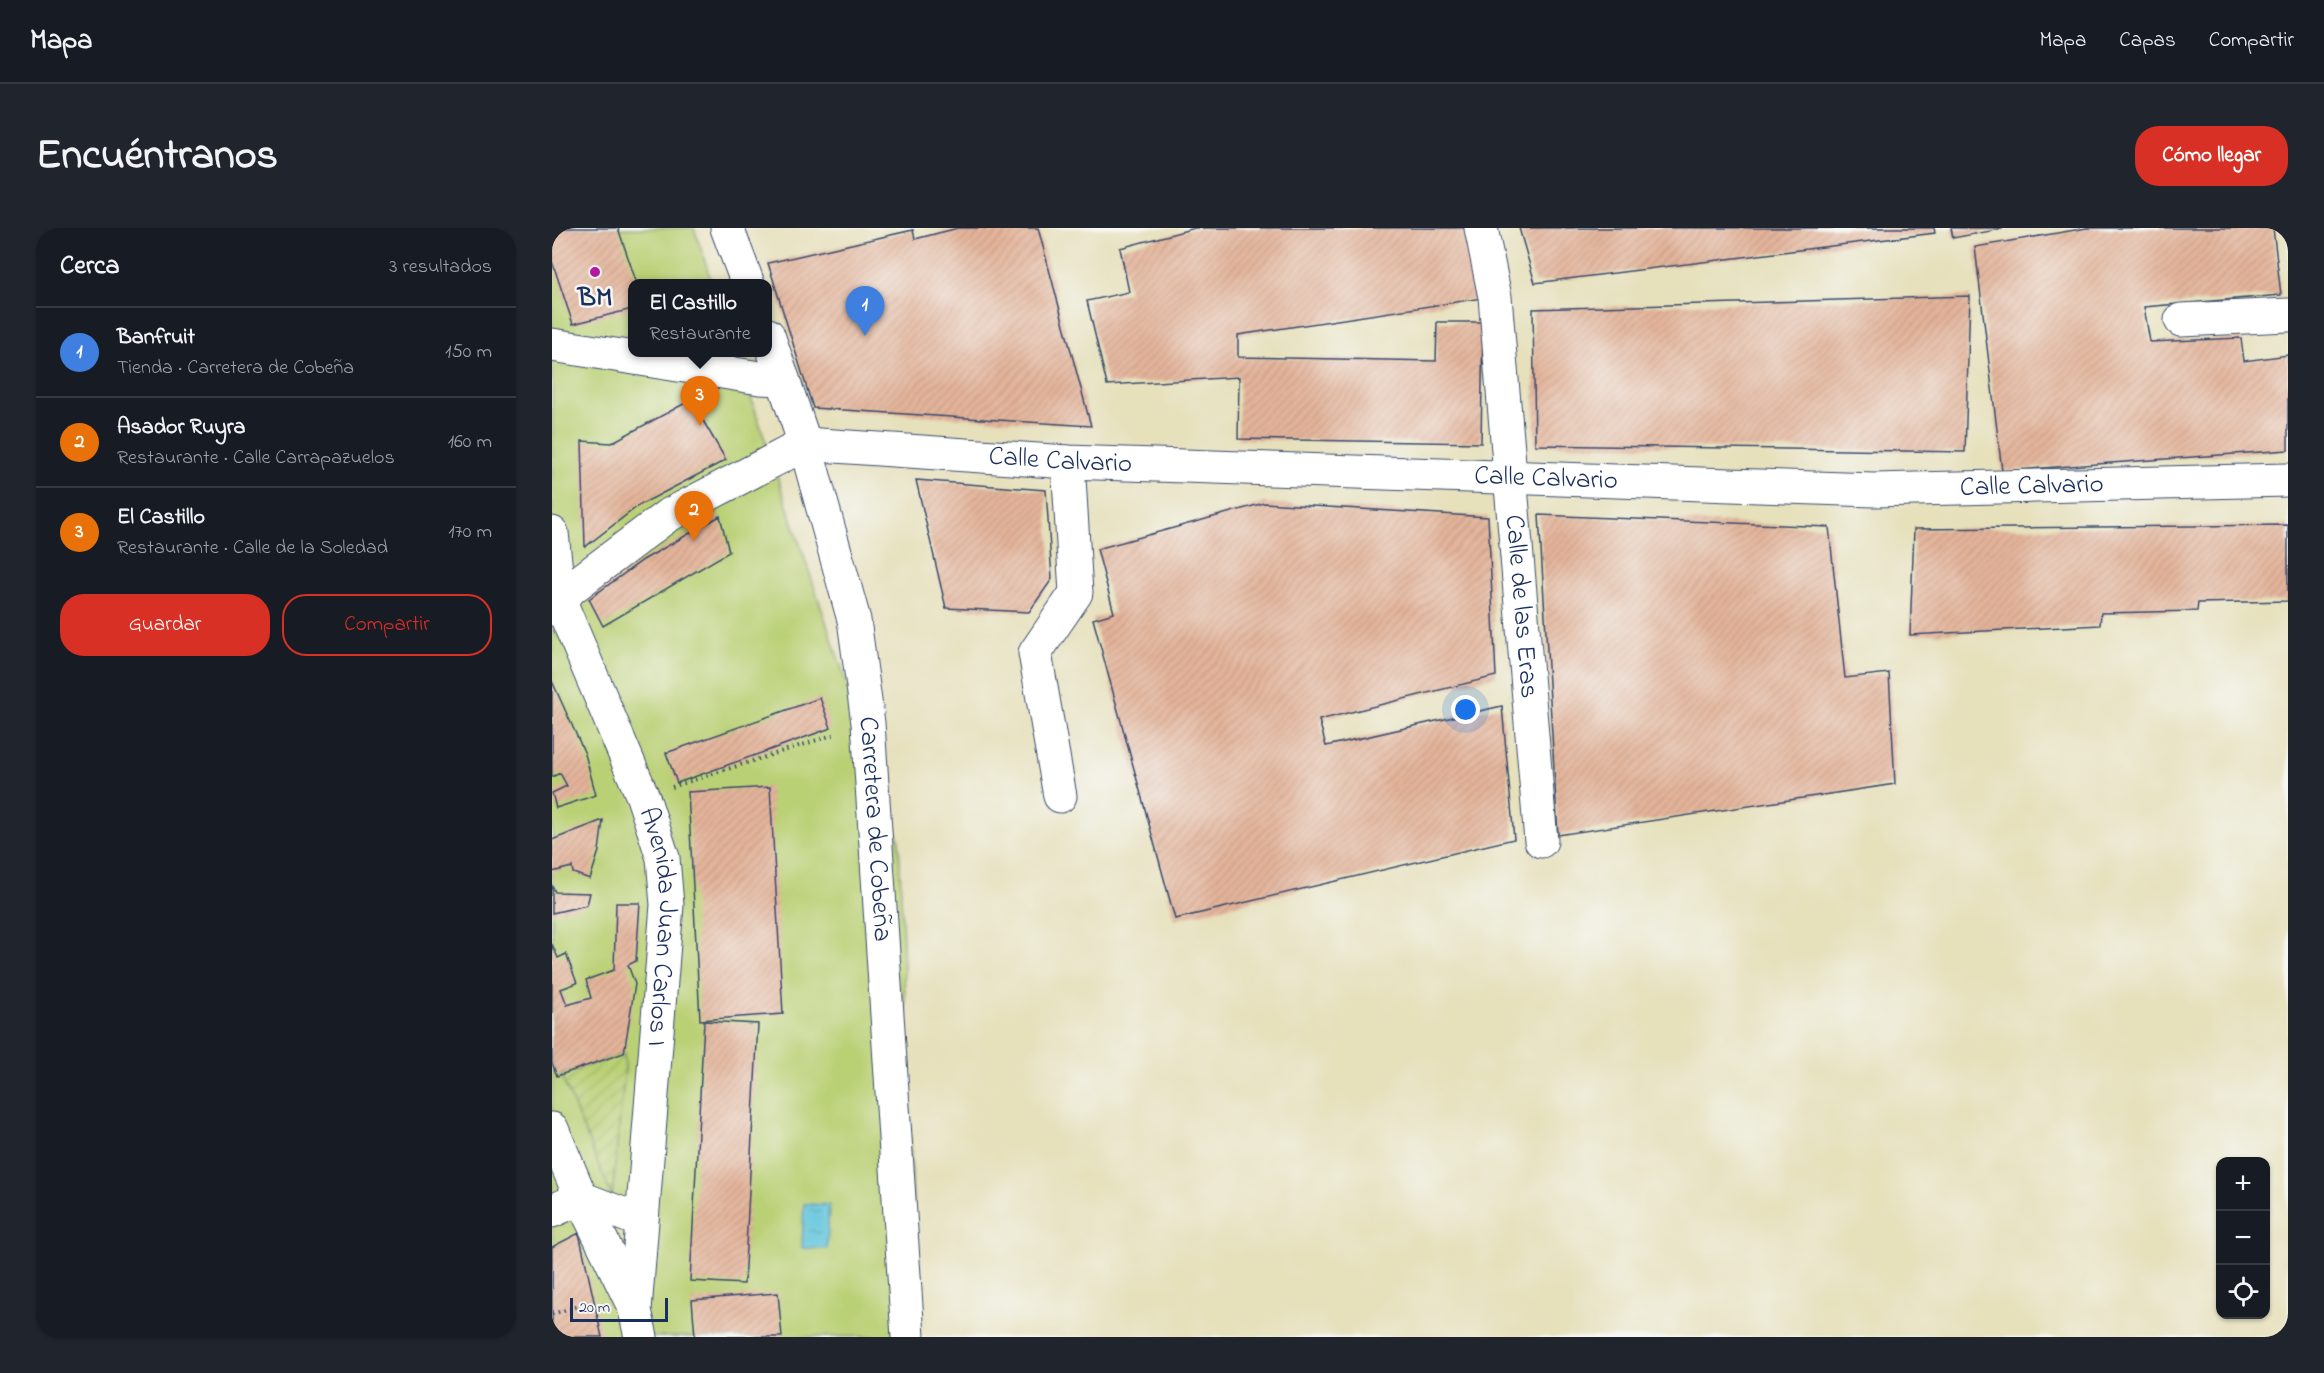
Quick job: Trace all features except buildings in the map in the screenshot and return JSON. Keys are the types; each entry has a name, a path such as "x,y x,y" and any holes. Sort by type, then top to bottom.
{"street":[{"path":"728,228 746,279"},
{"name":"Calle de las Eras","path":"1481,228 1495,297 1541,841"},
{"path":"2181,320 2288,315"},
{"path":"552,345 760,378 783,379"},
{"name":"Carretera de Cobeña","path":"772,347 805,444 854,620 868,723 908,1337"},
{"path":"555,604 667,516 805,444"},
{"name":"Calle Calvario","path":"805,444 1068,462 1874,490 2288,480"},
{"path":"1060,795 1035,653 1076,593 1068,462"},
{"name":"Avenida Juan Carlos I","path":"552,533 555,604 643,797 663,858 667,905 641,1221 638,1323"},
{"path":"552,1129 566,1205 638,1323"},
{"path":"566,1205 641,1221"}],"path":[{"path":"643,797 868,723"},
{"path":"552,1314 592,1302"}],"green space":[{"path":"552,228 694,228 711,279 628,279 628,357 737,357 899,840 918,1337 552,1337"},
{"path":"624,1053 625,1068 612,1197 561,1075"}],"water":[{"path":"804,1204 829,1205 827,1249 802,1248"}],"place":[{"name":"BM","path":"595,272"},
{"name":"Banfruit","path":"865,336"},
{"name":"El Castillo","path":"700,426"},
{"name":"Asador Ruyra","path":"694,541"}]}
